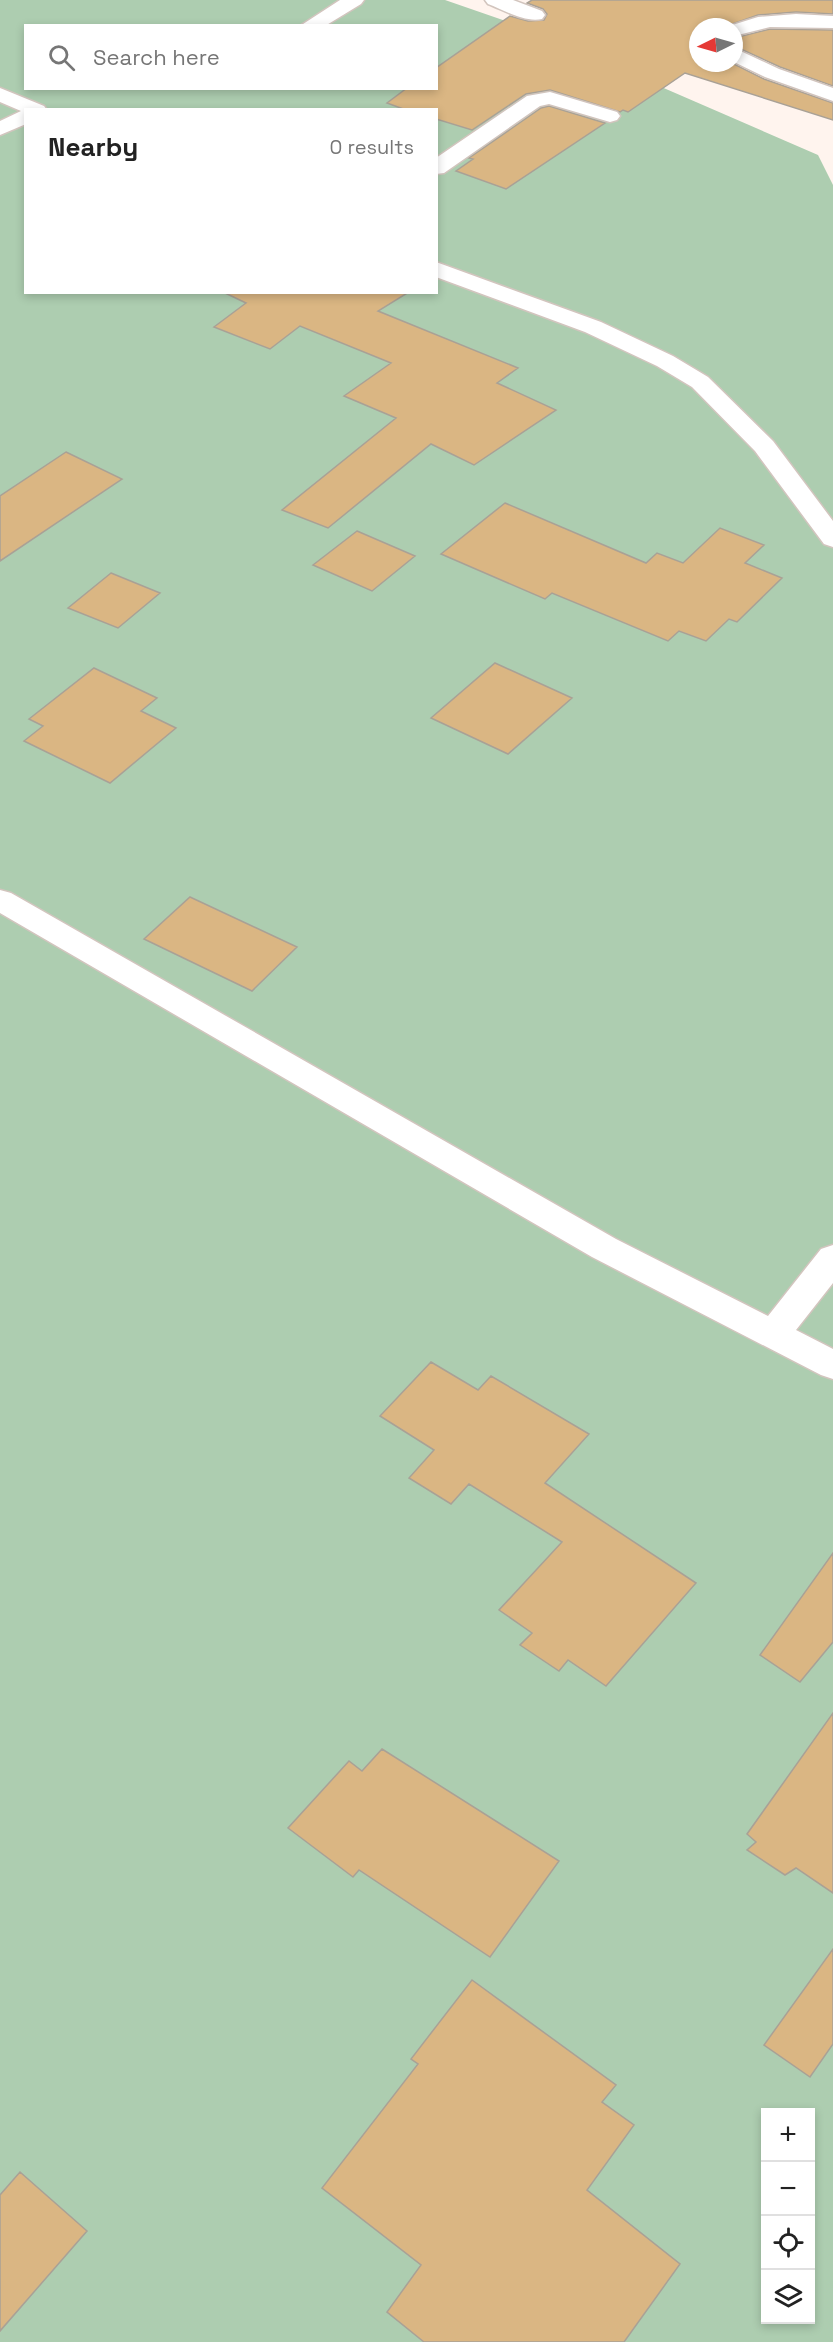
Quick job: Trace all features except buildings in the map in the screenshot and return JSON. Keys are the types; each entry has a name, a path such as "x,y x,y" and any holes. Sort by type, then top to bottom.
{"street":[{"path":"313,24 354,0"},
{"path":"495,0 535,15"},
{"path":"743,26 774,21 833,22"},
{"path":"743,58 772,73 833,95"},
{"path":"0,94 32,108"},
{"path":"438,167 534,100 550,98 610,116"},
{"path":"0,129 24,117"},
{"path":"438,269 593,327 700,382 764,446 833,539"},
{"path":"0,900 604,1248 833,1365"},
{"path":"773,1334 829,1269"}],"green space":[{"path":"0,0 445,0 523,27 818,155 833,185 833,2342 0,2342"}]}
